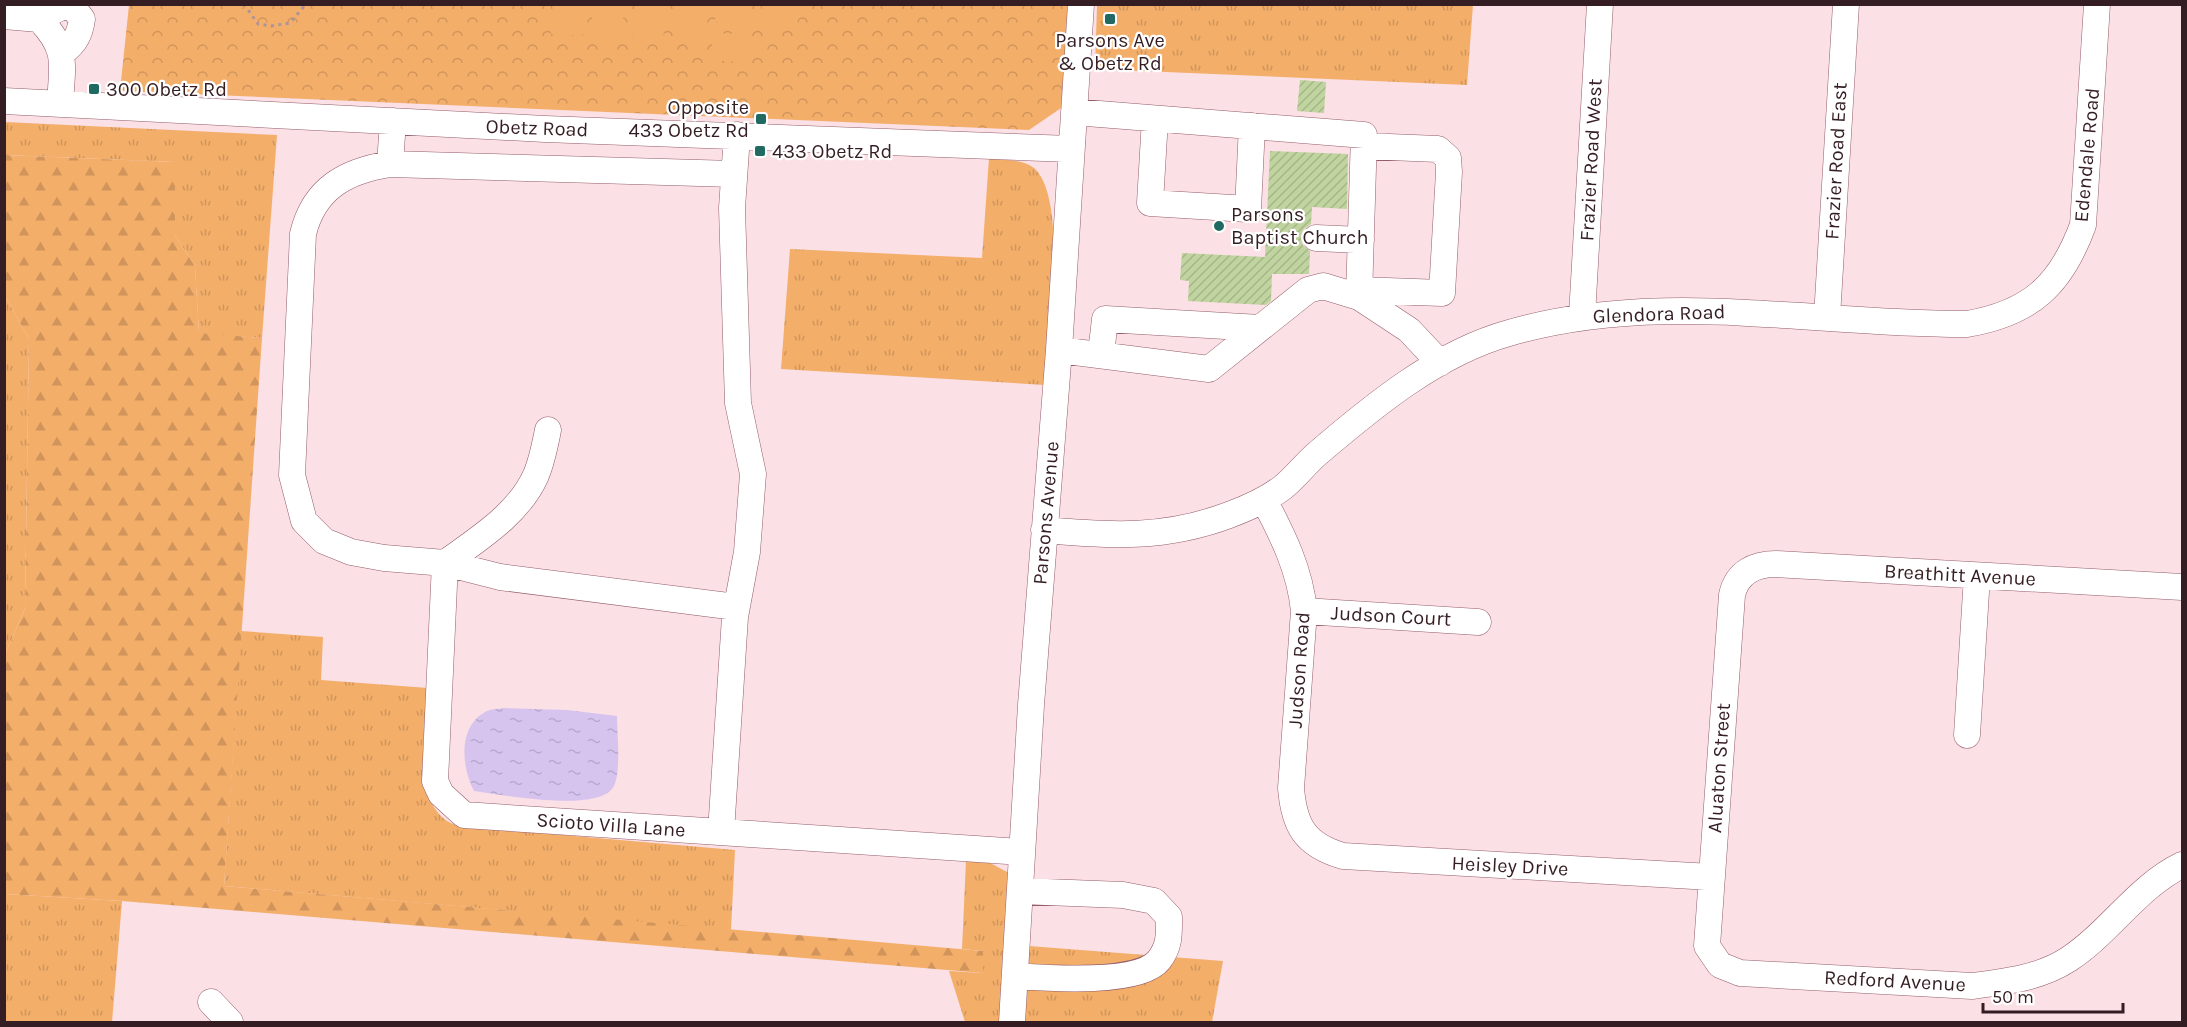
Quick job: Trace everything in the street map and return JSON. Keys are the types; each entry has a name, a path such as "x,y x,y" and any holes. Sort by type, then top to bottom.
{"street":[{"name":"Parsons Avenue","path":"1012,1023 1081,4"},
{"name":"Frazier Road West","path":"1582,316 1600,4"},
{"name":"Frazier Road East","path":"1827,317 1846,4"},
{"name":"Edendale Road","path":"2041,294 2061,274 2073,252 2083,225 2097,4"},
{"path":"4,16 39,19 54,35 63,52 60,104"},
{"name":"Obetz Road","path":"4,101 393,121 1071,149"},
{"path":"1074,112 1364,135 1359,293"},
{"path":"1155,118 1150,203 1248,209 1252,126"},
{"path":"390,164 393,121"},
{"path":"721,832 736,607 747,552 753,474 738,403 732,208 736,135"},
{"path":"1059,350 1209,369 1308,290 1323,286 1359,293 1442,293 1448,158 1438,149 1364,146"},
{"path":"734,174 390,164 360,169 333,184 317,201 306,220 303,234 292,475 304,521 324,541 351,552 384,558 445,563 500,577 736,607"},
{"path":"1316,238 1361,240"},
{"path":"1359,293 1409,330 1440,363"},
{"name":"Glendora Road","path":"1044,530 1105,536 1152,535 1203,525 1263,500 1283,488 1315,456 1388,396 1440,363 1507,333 1582,316 1647,310 1717,310 1967,324 1994,319 2019,309 2041,294"},
{"path":"1101,354 1106,319 1260,328"},
{"path":"445,563 484,535 522,498 536,476 548,430"},
{"name":"Judson Road","path":"1263,500 1292,557 1302,588 1304,611 1291,788 1292,808 1299,828 1312,842"},
{"name":"Scioto Villa Lane","path":"445,563 435,781 447,800 464,815 1022,852"},
{"name":"Breathitt Avenue","path":"1741,576 1757,566 1767,564 2182,588"},
{"name":"Aluaton Street","path":"1715,961 1709,952 1707,940 1711,877 1732,595 1741,576"},
{"path":"1967,735 1977,576"},
{"name":"Judson Court","path":"1304,611 1478,622"},
{"name":"Heisley Drive","path":"1312,842 1325,851 1342,856 1711,877"},
{"name":"Redford Avenue","path":"1715,961 1726,970 1740,973 1972,986 2001,982 2030,976 2070,958 2155,881 2182,865"},
{"path":"1015,976 1079,979 1129,975 1158,963 1170,942 1168,917 1154,901 1123,895 1020,891"},
{"path":"211,1002 230,1023"}],"path":[{"path":"244,4 258,24 271,27 290,23 306,4"}],"green space":[{"path":"129,5 1069,5 1064,106 1029,130 120,91"},
{"path":"553,5 584,5 582,36 551,34"},
{"path":"593,5 624,5 622,39 591,37"},
{"path":"635,5 666,5 663,42 632,40"},
{"path":"675,5 706,5 703,44 673,43"},
{"path":"716,5 752,5 750,25 715,22"},
{"path":"762,5 799,5 797,28 761,26"},
{"path":"1097,5 1473,5 1467,85 1095,69"},
{"path":"713,33 752,35 750,63 711,60"},
{"path":"5,122 277,135 262,338 199,334 195,266 175,235 175,162 5,155"},
{"path":"5,155 175,162 175,235 195,266 199,333 262,338 224,886 983,951 983,973 122,901 5,894 4,662 25,608 29,339 5,296"},
{"path":"989,158 1018,161 1029,165 1034,168 1045,184 1051,209 1054,238 1054,271 1045,385 781,369 790,249 982,258"},
{"path":"5,296 29,339 25,608 6,652 5,662"},
{"path":"241,631 323,637 321,680 428,688 423,759 425,778 436,810 449,822 469,827 735,850 731,930 224,886"},
{"path":"966,861 990,863 1011,874 1002,1022 965,1022 949,971 983,973 983,951 962,949"},
{"path":"5,894 122,901 112,1022 5,1022"},
{"path":"1029,946 1223,961 1212,1022 1022,1022"}],"water":[{"path":"504,708 567,710 617,716 618,765 612,789 602,796 567,801 474,791 465,760 466,738 476,719 487,711"}],"building":[{"path":"1300,80 1326,82 1324,113 1297,111"},
{"path":"1270,151 1348,154 1347,209 1312,207 1311,224 1304,229 1301,237 1303,245 1310,251 1309,274 1272,274 1271,301 1266,305 1188,301 1189,281 1180,280 1182,253 1265,257"}],"place":[{"name":"Parsons Ave & Obetz Rd","path":"1110,19"},
{"name":"300 Obetz Rd","path":"94,89"},
{"name":"Opposite 433 Obetz Rd","path":"761,119"},
{"name":"433 Obetz Rd","path":"760,151"},
{"name":"Parsons Baptist Church","path":"1219,226"}]}
